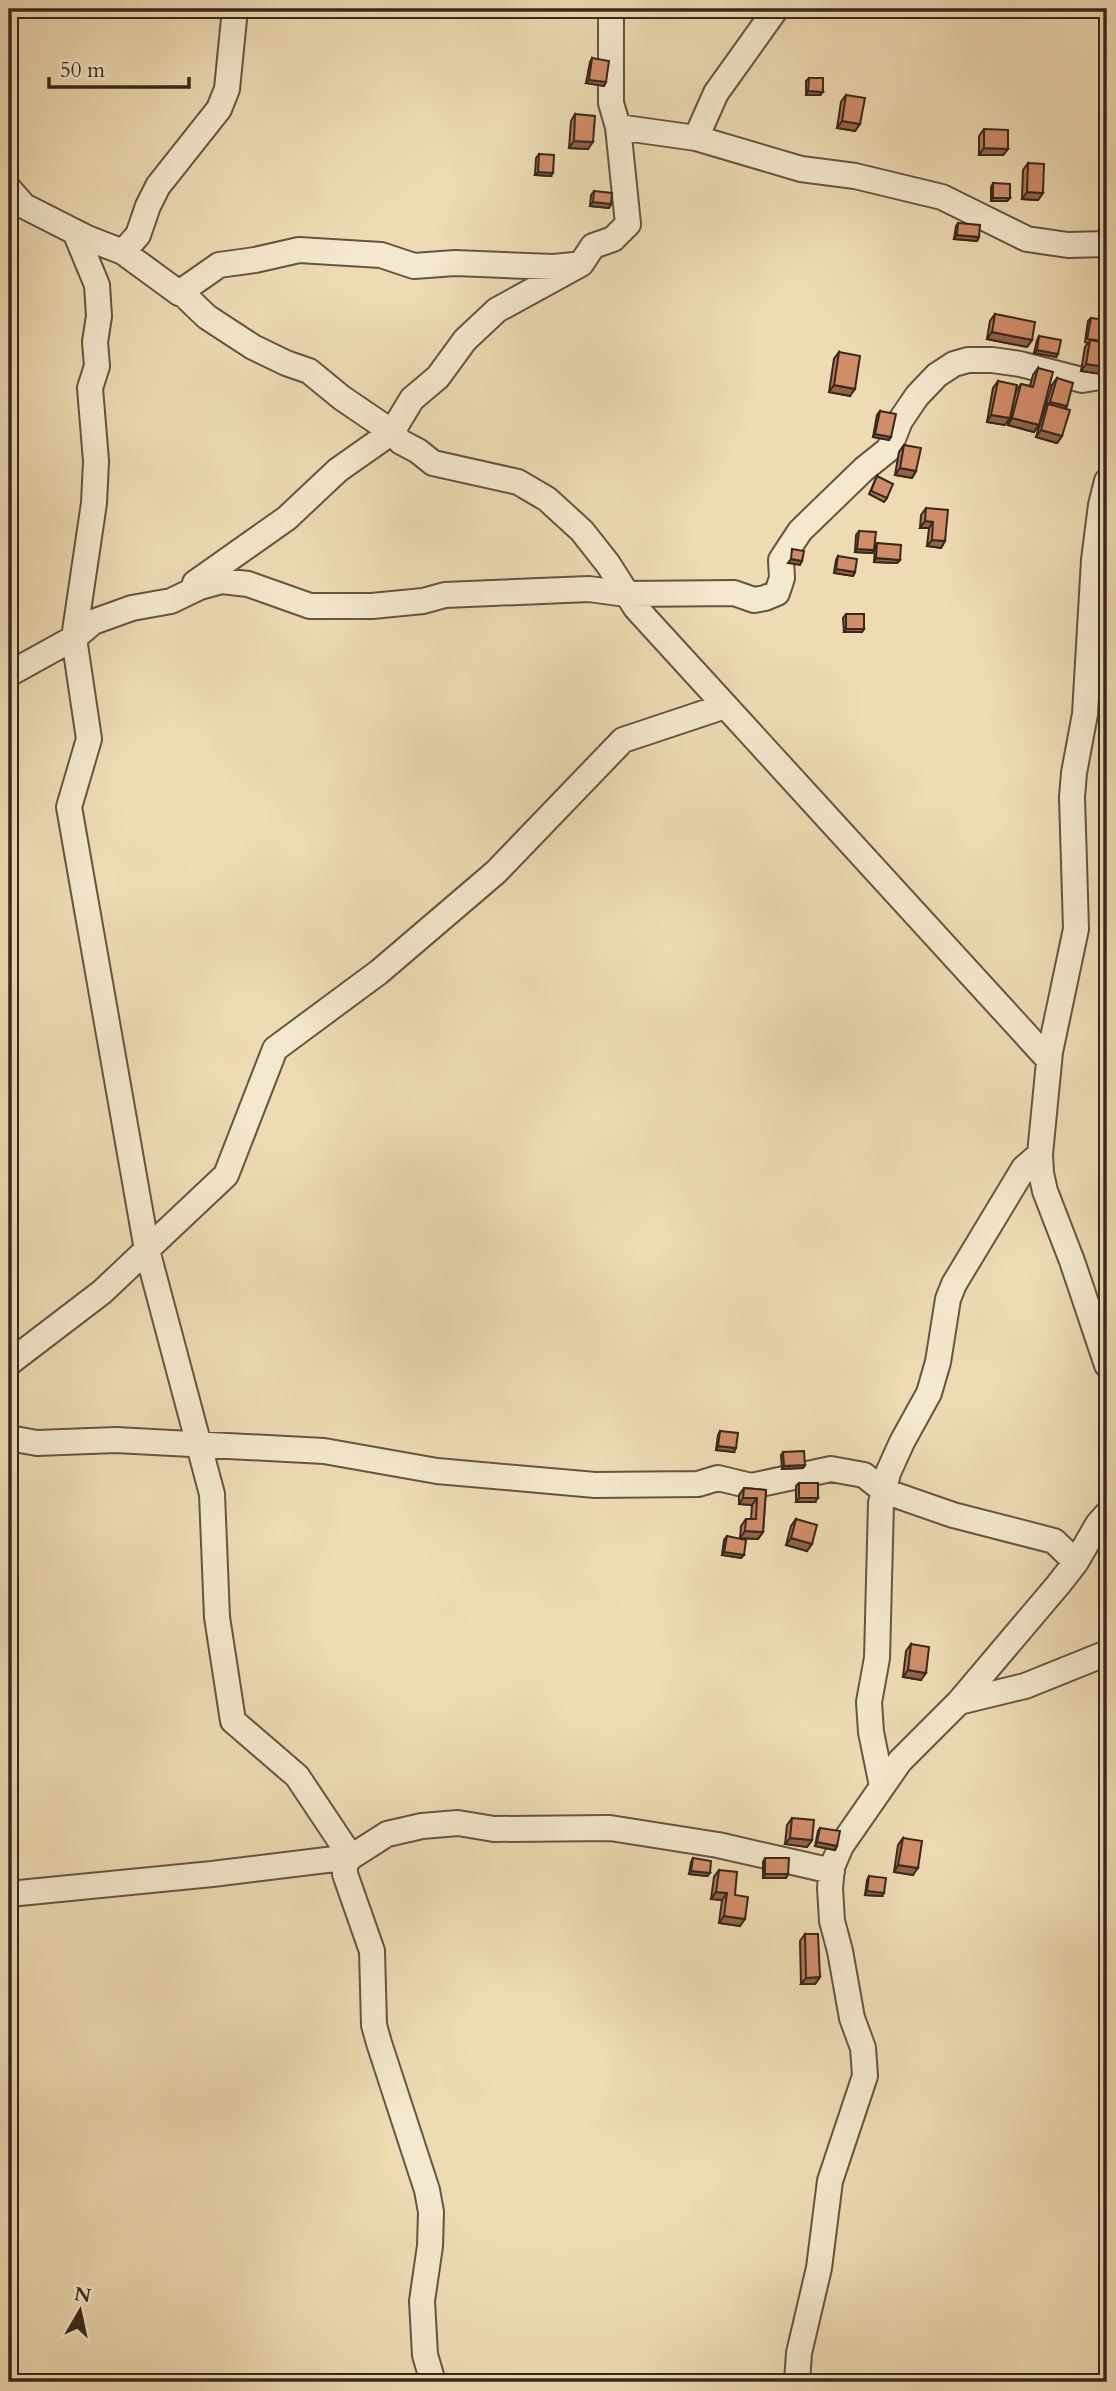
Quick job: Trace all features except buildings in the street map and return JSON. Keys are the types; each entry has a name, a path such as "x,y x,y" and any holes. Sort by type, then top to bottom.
{"street":[{"path":"123,252 138,235 158,186 219,109 227,89 235,9"},
{"path":"171,600 287,518 338,470 392,432 412,399 438,377 465,340 497,310 581,264 593,246 613,239 628,224 618,127 611,103 611,9"},
{"path":"696,138 716,93 776,9"},
{"path":"618,127 696,138 801,169 855,176 942,197 1027,239 1068,245 1107,244"},
{"path":"9,190 24,206 123,252 184,295 207,317 253,347 309,371 342,398 392,432 401,442 433,463 518,482 547,499 582,531 608,564 636,608 1049,1059"},
{"path":"75,232 97,285 99,316 95,342 97,366 90,388 96,461 94,503 74,638 89,739 69,807 147,1250 212,1494 217,1617 233,1721 297,1776 351,1857"},
{"path":"179,293 219,265 299,250 381,255 414,266 455,263 554,267 581,264"},
{"path":"9,674 18,671 55,646 74,638 93,622 132,608 171,600 222,581 248,584 272,591 296,603 326,607 423,601 468,593 589,589 626,594 734,593 754,600 765,598 777,593 782,578 780,560 800,531 864,469 889,449 900,421 916,396 937,375 954,364 968,360 992,360 1082,380 1107,373"},
{"path":"1107,481 1094,560 1085,714 1072,797 1076,929 1049,1059 1040,1154 1045,1191 1107,1364"},
{"path":"9,1363 102,1292 226,1175 275,1049 379,972 496,872 623,740 725,706"},
{"path":"882,1786 870,1732 869,1702 877,1658 881,1503 888,1473 929,1393 938,1362 948,1298 954,1284 1024,1168 1040,1154"},
{"path":"9,1438 37,1443 116,1440 324,1451 437,1471 595,1485 698,1484 718,1478 751,1486 831,1469 864,1475 884,1491 953,1515 1054,1541 1076,1562"},
{"path":"797,2382 799,2353 819,2268 830,2180 865,2076 863,2048 852,2018 840,1951 831,1921 832,1871 841,1846 900,1761 959,1702 1076,1562 1098,1524 1107,1514"},
{"path":"959,1702 1025,1685 1107,1653"},
{"path":"9,1894 351,1857 387,1834 422,1826 458,1823 494,1829 610,1828 718,1845 832,1871"},
{"path":"351,1857 344,1869 372,1951 374,2025 427,2190 431,2212 430,2246 422,2301 425,2355 433,2382"}]}
